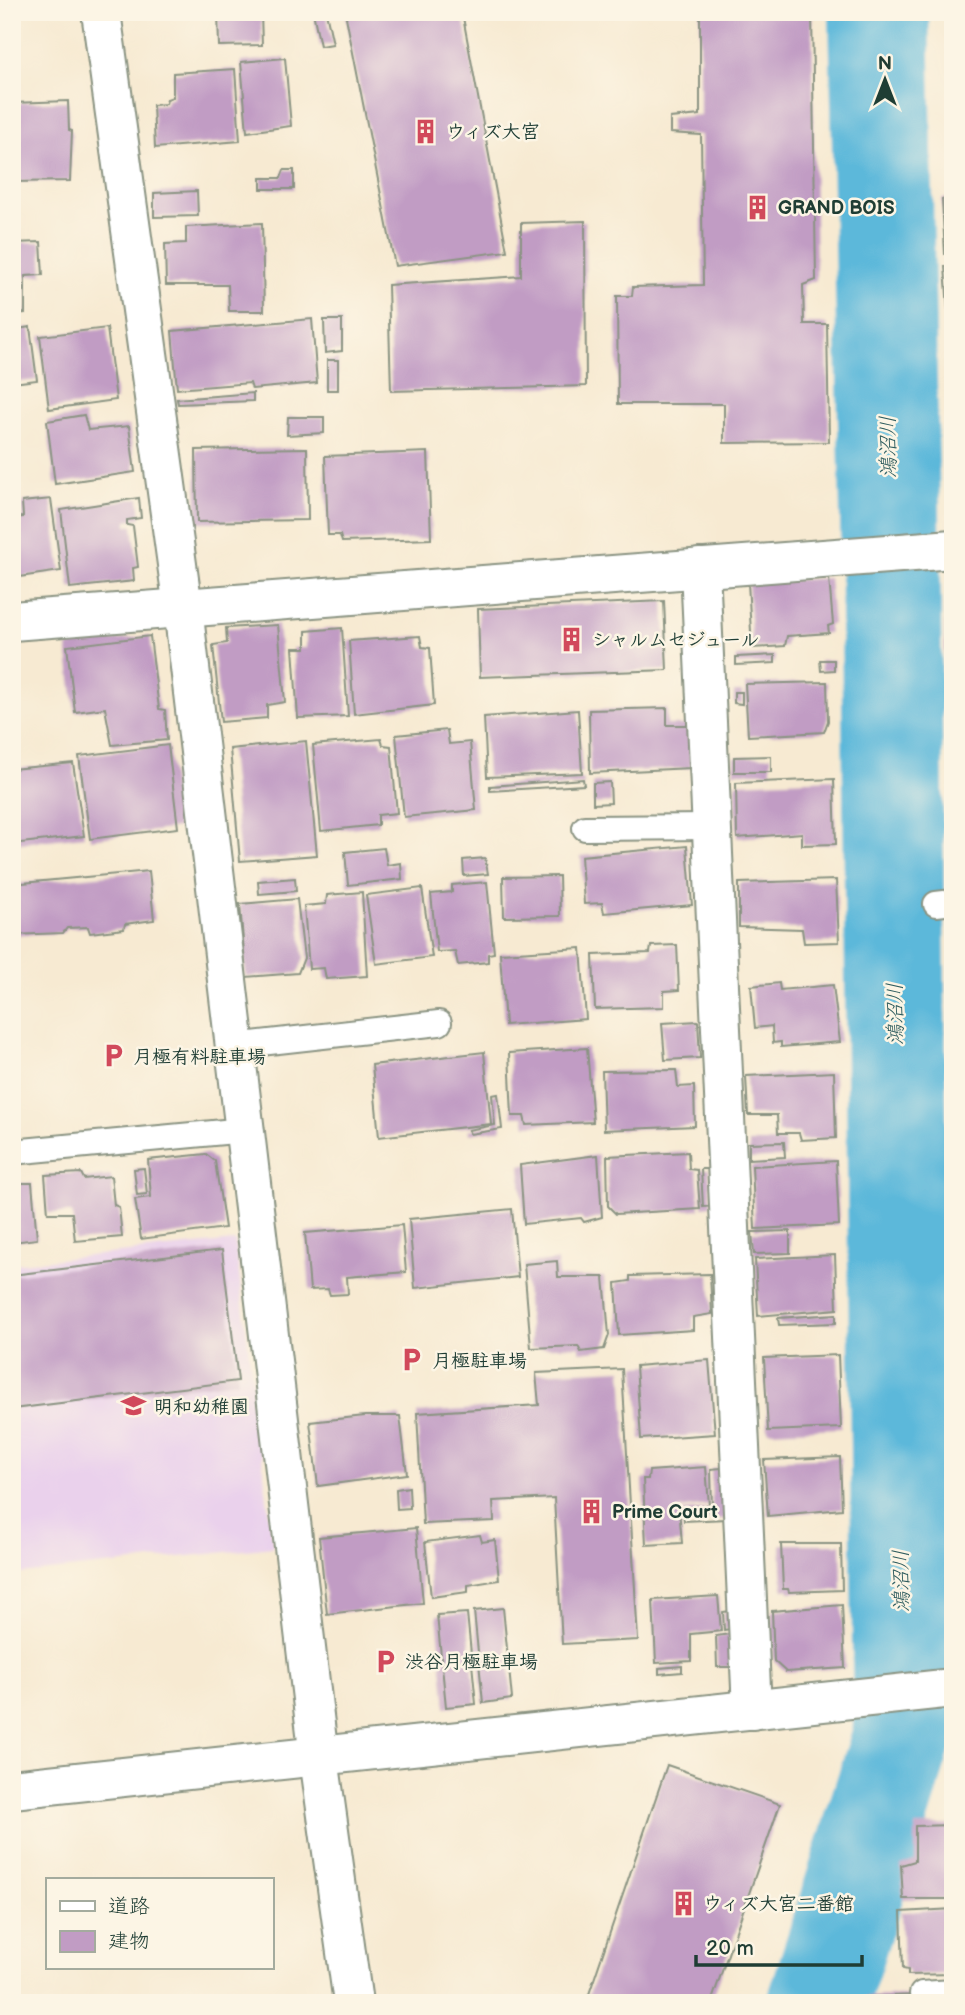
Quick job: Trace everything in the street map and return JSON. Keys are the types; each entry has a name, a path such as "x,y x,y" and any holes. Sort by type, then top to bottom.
{"street":[{"path":"101,12 183,608 319,1758 353,2003"},
{"path":"12,621 940,550"},
{"path":"700,568 752,1710"},
{"path":"12,1789 943,1689"}],"lane":[{"path":"585,828 712,827"},
{"path":"234,1046 439,1023"},
{"path":"12,1152 245,1130"},
{"path":"922,1994 953,1992"}],"shaded area":[{"path":"953,1226 953,1663 941,1664 934,1228"},
{"name":"明和幼稚園","path":"235,1241 273,1547 12,1575 12,1264"}],"building":[{"path":"218,12 261,12 262,45 219,46"},
{"path":"313,12 326,12 333,44 320,46"},
{"name":"ウィズ大宮","path":"345,12 462,12 507,251 395,266"},
{"name":"GRAND BOIS","path":"700,12 812,12 816,280 803,285 804,324 827,324 829,442 724,443 724,404 618,404 617,296 632,296 633,287 703,285 701,135 670,133 670,118 700,115"},
{"path":"285,58 291,126 247,132 241,62"},
{"path":"235,69 240,141 155,148 153,105 166,104 167,99 173,97 173,73"},
{"path":"68,101 69,130 72,131 70,181 12,182 12,103"},
{"path":"284,170 294,170 294,189 261,189 261,178 281,178"},
{"path":"197,191 198,216 154,217 154,193"},
{"path":"953,198 953,254 945,254 942,199"},
{"path":"585,221 586,386 391,391 388,285 521,276 521,223"},
{"path":"262,223 264,311 229,311 228,285 166,285 165,244 186,243 186,227"},
{"path":"41,242 43,275 25,276 25,313 12,314 12,243"},
{"path":"945,266 953,266 953,340 950,340"},
{"path":"312,319 317,383 252,389 250,383 177,389 172,331"},
{"path":"324,320 342,320 342,351 325,353"},
{"path":"30,327 37,380 12,383 12,330"},
{"path":"107,328 116,400 49,409 40,336"},
{"path":"327,360 338,360 338,390 327,390"},
{"path":"253,393 253,401 178,404 177,399"},
{"path":"84,415 88,430 129,426 135,472 55,484 47,421"},
{"path":"288,417 324,417 324,433 287,435"},
{"path":"307,448 308,520 197,522 196,450"},
{"path":"428,452 431,539 342,542 340,535 328,535 325,456"},
{"path":"139,498 141,518 127,520 127,525 133,526 138,567 133,568 134,581 70,588 61,510"},
{"path":"51,499 61,571 12,578 12,518 23,517 22,502"},
{"path":"829,578 833,624 828,626 829,633 787,636 785,646 752,648 748,583"},
{"name":"シャルムセジュール","path":"664,601 667,670 480,677 478,609"},
{"path":"945,608 953,608 953,665 945,665"},
{"path":"278,625 285,702 267,705 267,718 221,722 213,645 227,643 226,628"},
{"path":"342,628 348,716 298,718 293,648 306,648 306,631"},
{"path":"150,636 159,709 165,710 167,740 112,745 105,708 75,712 67,646"},
{"path":"420,636 422,647 430,648 434,705 354,714 349,641"},
{"path":"775,655 775,663 736,665 736,657"},
{"path":"820,660 834,660 834,670 821,671"},
{"path":"827,682 828,721 824,732 748,736 745,684"},
{"path":"734,692 742,692 742,704 734,703"},
{"path":"667,708 667,725 689,725 691,768 590,773 589,710"},
{"path":"578,710 582,773 487,777 484,717"},
{"path":"447,730 449,744 470,742 476,810 404,817 396,735"},
{"path":"381,739 383,745 391,746 397,813 378,815 378,825 321,831 313,745"},
{"path":"306,741 317,855 240,861 230,749"},
{"path":"168,745 178,828 90,839 79,756"},
{"path":"771,756 771,772 734,772 734,757"},
{"path":"73,763 84,836 12,844 12,769"},
{"path":"583,779 584,785 490,791 490,786"},
{"path":"834,779 836,844 802,845 802,833 737,838 736,783"},
{"path":"610,782 611,803 593,804 593,783"},
{"path":"687,846 692,905 604,913 602,903 584,904 581,856"},
{"path":"384,848 387,865 401,863 402,879 348,885 345,852"},
{"path":"485,858 488,874 464,876 463,860"},
{"path":"149,871 154,920 125,924 124,929 90,933 88,927 67,928 63,933 12,935 12,884"},
{"path":"559,876 560,916 504,917 503,877"},
{"path":"295,878 296,891 259,894 258,881"},
{"path":"836,880 839,942 804,943 802,929 739,927 739,883"},
{"path":"487,882 494,953 488,954 488,962 458,965 455,951 437,952 431,894 452,892 452,885"},
{"path":"422,888 432,957 376,964 366,895"},
{"path":"362,892 367,976 326,979 324,968 309,969 304,906 326,904 327,895"},
{"path":"297,899 304,958 298,973 246,977 240,904"},
{"path":"677,945 679,990 664,991 664,1007 595,1009 593,955 650,953 651,946"},
{"path":"581,948 586,1019 505,1025 500,953"},
{"path":"779,983 780,990 833,985 840,1042 781,1047 781,1042 773,1043 772,1026 755,1028 751,986"},
{"path":"698,1021 700,1058 665,1060 662,1023"},
{"path":"587,1048 593,1122 526,1125 524,1116 512,1116 509,1053"},
{"path":"484,1052 491,1124 379,1137 372,1065"},
{"path":"947,1061 953,1061 953,1100 950,1101"},
{"path":"676,1070 678,1087 694,1086 695,1126 604,1130 602,1071"},
{"path":"834,1072 836,1138 801,1140 799,1133 778,1133 777,1115 748,1115 746,1076"},
{"path":"498,1094 502,1129 470,1134 468,1130 495,1125 492,1095"},
{"path":"784,1142 785,1157 749,1159 749,1143"},
{"path":"688,1152 689,1169 697,1170 700,1209 616,1214 608,1206 607,1156"},
{"path":"206,1154 215,1161 225,1228 141,1239 135,1199 151,1197 148,1160"},
{"path":"598,1155 602,1217 584,1222 581,1218 524,1224 520,1165"},
{"path":"836,1161 839,1225 755,1229 752,1166"},
{"path":"144,1168 147,1194 137,1195 134,1169"},
{"path":"701,1169 709,1169 711,1206 703,1207"},
{"path":"81,1173 84,1179 111,1176 114,1205 119,1207 122,1237 75,1241 72,1213 48,1213 45,1175"},
{"path":"12,1183 32,1183 37,1239 13,1242"},
{"path":"512,1209 518,1277 415,1288 409,1219"},
{"path":"402,1225 406,1272 347,1277 348,1294 330,1295 328,1289 310,1290 305,1233"},
{"path":"790,1231 790,1253 754,1254 752,1232"},
{"path":"222,1250 238,1381 12,1409 12,1275"},
{"path":"835,1255 837,1309 758,1316 755,1259"},
{"path":"557,1261 558,1277 604,1277 609,1335 604,1349 581,1352 578,1346 531,1348 524,1264"},
{"path":"710,1274 712,1314 693,1317 693,1330 619,1335 616,1283 630,1281 630,1276"},
{"path":"836,1314 836,1323 779,1325 778,1318"},
{"path":"838,1355 841,1428 768,1431 764,1358"},
{"path":"709,1360 715,1434 641,1439 636,1366"},
{"name":"Prime Court","path":"622,1369 638,1640 562,1644 554,1498 493,1501 494,1521 423,1524 417,1413 539,1405 536,1373"},
{"path":"365,1416 400,1416 407,1474 318,1486 310,1422"},
{"path":"950,1442 953,1442 953,1468 950,1468"},
{"path":"840,1457 842,1509 768,1516 764,1460"},
{"path":"706,1467 709,1505 679,1509 682,1543 646,1545 643,1479 648,1479 649,1471"},
{"path":"721,1468 726,1519 684,1521 683,1511 712,1509 711,1469"},
{"path":"409,1487 410,1508 397,1509 396,1489"},
{"path":"416,1528 423,1603 327,1614 319,1537"},
{"path":"480,1535 482,1542 495,1540 499,1580 468,1585 468,1592 431,1597 425,1542"},
{"path":"781,1544 841,1544 842,1590 789,1592 788,1589 783,1589"},
{"path":"718,1596 721,1631 691,1634 691,1661 656,1663 653,1600"},
{"path":"842,1605 845,1668 786,1672 774,1661 772,1611"},
{"path":"503,1608 512,1699 483,1703 474,1611"},
{"path":"730,1611 730,1629 724,1630 723,1612"},
{"path":"467,1613 476,1704 446,1707 437,1615"},
{"path":"730,1634 733,1667 717,1667 716,1636"},
{"path":"682,1666 682,1672 659,1674 659,1668"},
{"name":"ウィズ大宮二番館","path":"667,1765 780,1804 711,2003 586,2003"},
{"path":"953,1825 953,1899 903,1899 901,1865 915,1861 915,1826"},
{"path":"953,1909 953,1974 908,1975 908,1970 903,1969 901,1912"},
{"path":"916,1995 917,2003 865,2003 864,1997"}],"waterway":[{"name":"鴻沼川","path":"818,2003 903,1734 890,515 879,12"}],"place":[{"name":"ウィズ大宮","path":"426,131"},
{"name":"GRAND BOIS","path":"758,207"},
{"name":"シャルムセジュール","path":"572,639"},
{"name":"月極有料駐車場","path":"113,1056"},
{"name":"月極駐車場","path":"412,1360"},
{"name":"明和幼稚園","path":"134,1406"},
{"name":"Prime Court","path":"592,1511"},
{"name":"渋谷月極駐車場","path":"385,1661"},
{"name":"ウィズ大宮二番館","path":"683,1903"}]}
